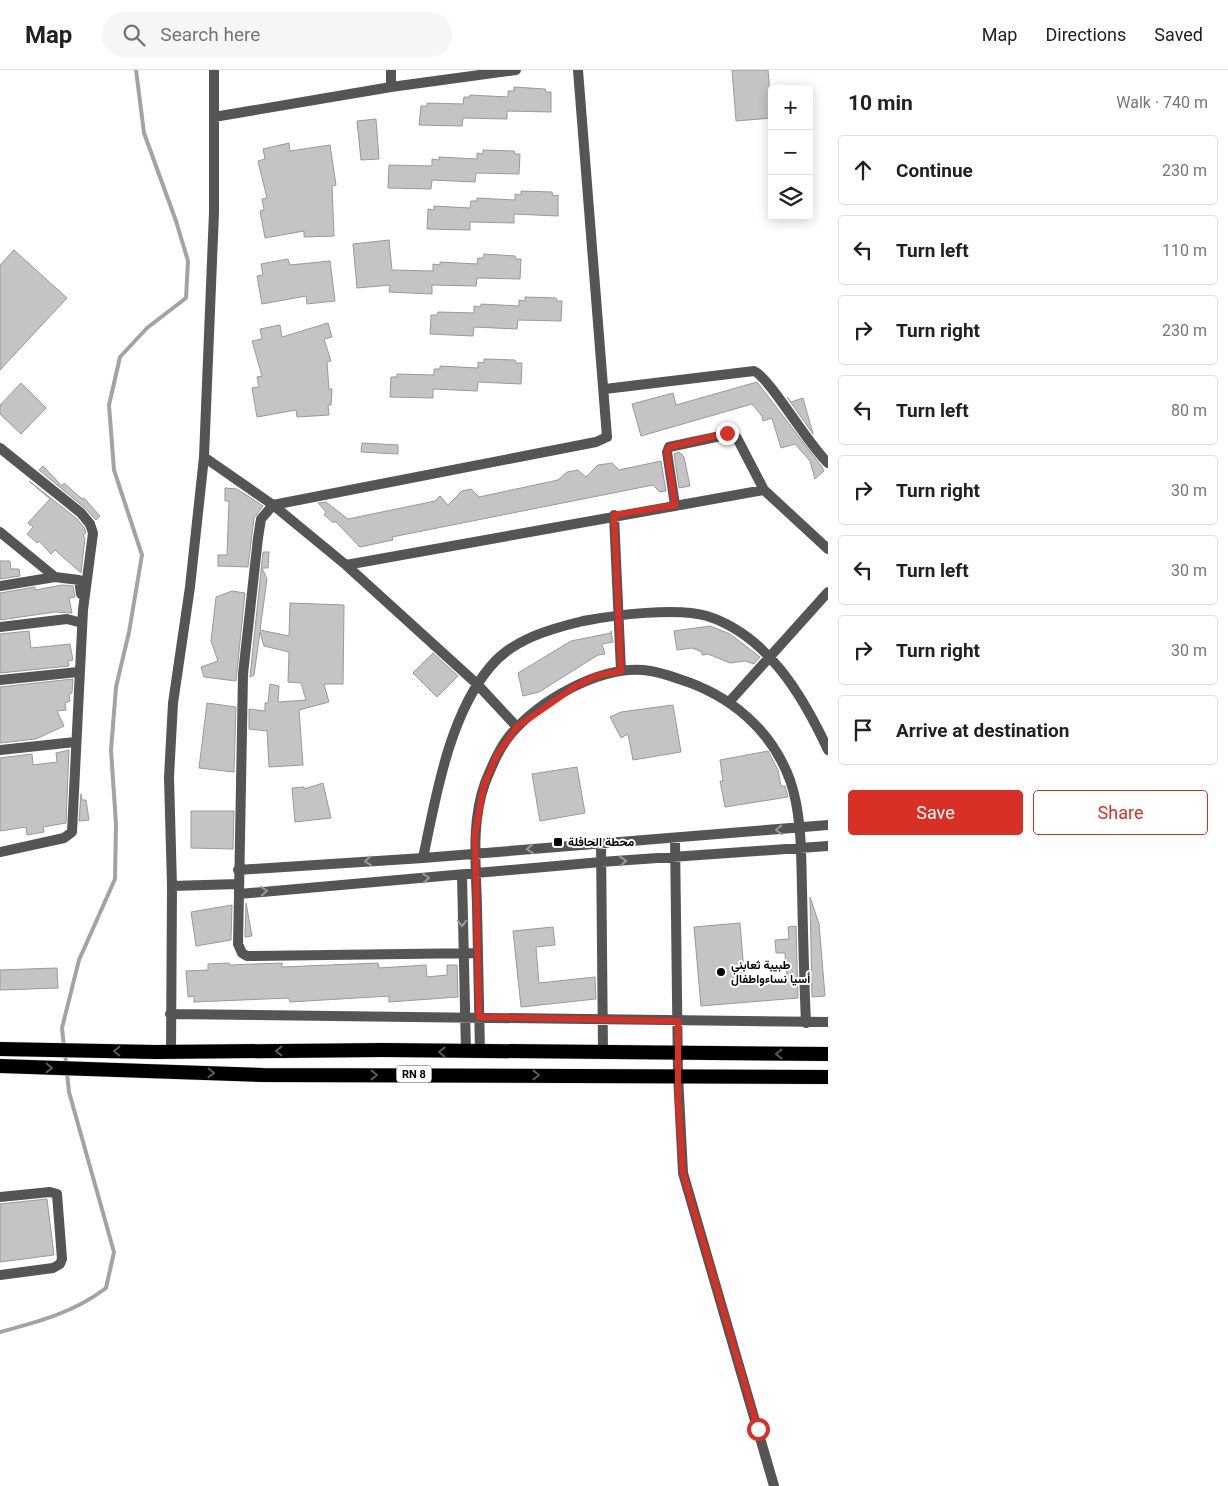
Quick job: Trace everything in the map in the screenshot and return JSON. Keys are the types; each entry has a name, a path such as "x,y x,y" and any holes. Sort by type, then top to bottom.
{"highway":[{"name":"RN 8","path":"0,1048 171,1052 828,1054"},
{"name":"RN 8","path":"0,1066 263,1075 828,1077"}],"street":[{"path":"171,1052 172,886 169,777 173,703 190,587 204,457 213,266 214,70"},
{"path":"391,70 391,87"},
{"path":"214,117 391,87 516,70"},
{"path":"478,953 247,956 242,953 238,944 238,870 243,674 258,538 263,514 273,505 602,441 607,437 605,389 578,70"},
{"path":"605,389 754,371 765,380 797,426 828,463"},
{"path":"675,505 667,452 669,447 732,434 737,438 764,490 828,550"},
{"path":"0,448 81,513 90,524 93,539 83,610 78,672 72,832 64,838 0,852"},
{"path":"204,457 273,505 346,565 477,684 517,727"},
{"path":"346,565 614,515 764,490"},
{"path":"614,515 621,671"},
{"path":"0,532 55,577"},
{"path":"0,586 55,577 79,580 83,610"},
{"path":"730,701 828,592"},
{"path":"423,858 442,772 457,728 477,684 492,665 506,652 538,634 595,619 665,612 705,616 723,622 770,656 803,704 828,750"},
{"path":"0,627 67,619 82,623"},
{"path":"473,1052 479,1017 475,834 484,785 497,755 517,727 576,686 596,676 621,671 644,670 667,675 693,683 730,701 744,712 779,757 790,780 799,828 806,1022"},
{"path":"0,680 78,672"},
{"path":"0,750 74,742"},
{"path":"238,870 476,854 828,825"},
{"path":"675,838 677,1053 683,1173 774,1486"},
{"path":"602,843 603,1052"},
{"path":"172,886 239,889 462,875 601,862 828,846"},
{"path":"462,875 464,1016 473,1052"},
{"path":"170,1014 464,1016 828,1022"},
{"path":"0,1197 50,1192 57,1194 62,1259 60,1264 53,1268 0,1275"}],"building":[{"path":"732,70 768,70 768,118 736,121"},
{"path":"514,87 545,89 546,92 551,92 551,112 507,111 507,119 463,118 462,126 419,125 421,106 427,106 427,103 463,104 464,97 470,97 470,95 508,97 508,91 514,91"},
{"path":"376,119 379,159 361,160 357,121"},
{"path":"289,143 290,151 330,145 336,185 332,186 334,236 304,237 304,231 265,238 260,211 264,210 262,199 267,198 258,161 265,159 263,149"},
{"path":"483,150 514,151 515,154 520,154 519,174 476,173 475,182 432,180 431,189 388,188 389,165 432,166 432,159 439,160 439,157 477,159 477,153 483,154"},
{"path":"521,191 552,192 553,196 558,195 558,216 514,214 514,223 470,222 470,230 427,229 428,209 434,210 434,206 470,208 471,201 477,201 477,198 515,200 515,194 521,195"},
{"path":"389,240 392,270 433,271 433,264 440,265 440,262 477,264 478,258 483,258 484,254 515,256 516,259 521,259 520,279 477,278 476,286 432,285 432,294 389,292 390,285 357,288 353,244"},
{"path":"14,250 67,298 0,370 0,265"},
{"path":"288,259 290,265 330,261 335,301 307,304 306,296 262,304 257,276 263,275 261,264"},
{"path":"525,297 556,298 557,301 562,301 561,321 518,320 517,329 474,327 473,336 430,334 431,315 437,315 438,312 474,313 474,306 481,307 481,304 519,306 519,300 525,301"},
{"path":"328,323 332,337 324,339 331,361 327,362 329,389 332,389 331,405 328,405 329,415 297,417 296,410 257,417 252,388 259,387 257,377 262,376 252,341 262,339 260,329 280,325 282,337"},
{"path":"484,359 515,360 516,363 522,363 521,384 478,382 477,391 433,389 433,398 390,397 391,377 397,377 397,374 434,375 434,369 440,369 440,366 478,368 478,362 484,363"},
{"path":"757,382 822,467 824,471 815,479 810,461 795,444 781,448 772,418 763,421 762,416 752,404 641,436 632,404 673,393 676,405"},
{"path":"21,383 46,408 21,434 0,414 0,405"},
{"path":"787,397 791,402 803,398 813,434"},
{"path":"362,443 398,445 398,454 361,452"},
{"path":"679,452 684,457 690,486 679,488 674,454"},
{"path":"661,461 666,491 660,492 653,485 392,537 393,540 360,547 335,521 334,523 324,515 326,512 318,503 326,502 348,519 435,501 440,496 448,505 462,491 471,489 479,497 558,480 567,472 578,470 586,477 598,465 612,463 619,470"},
{"path":"43,466 62,486 64,483 82,499 84,498 100,516 96,520 85,508 39,470"},
{"path":"29,481 76,518 84,527 86,533 83,535 85,538 81,573 55,550 51,554 39,541 37,543 27,534 33,527 28,523 50,499"},
{"path":"225,488 237,489 263,506 254,518 248,567 218,566 218,555 227,555 229,501 225,501"},
{"path":"263,552 269,552 268,568 262,568 267,579 260,630 289,636 290,603 344,605 343,684 324,684 329,702 299,710 303,765 269,767 267,731 249,729 249,709 265,711 270,684 279,686 278,702 306,700 301,683 288,682 289,652 264,646 260,632 254,675 250,677"},
{"path":"0,561 10,561 11,569 19,569 20,576 0,579"},
{"path":"62,585 73,586 75,597 69,598 72,613 55,612 0,620 0,593 35,587 35,590"},
{"path":"232,591 245,593 236,681 204,677 201,667 218,661 211,641 216,597"},
{"path":"710,626 730,634 760,657 754,664 745,661 730,663 708,654 702,655 702,652 692,648 677,650 674,631"},
{"path":"29,631 31,648 70,644 73,660 68,661 69,666 0,673 0,634"},
{"path":"611,631 613,642 602,644 605,654 598,655 539,692 523,696 518,673 571,641 611,633"},
{"path":"433,653 458,676 437,697 413,673"},
{"path":"73,679 72,693 69,694 70,701 65,703 66,710 57,711 64,726 36,739 0,743 0,687"},
{"path":"207,703 236,707 234,772 199,768"},
{"path":"673,705 681,752 633,760 628,734 621,738 610,717 621,712"},
{"path":"69,750 66,823 43,827 44,832 27,835 26,827 0,831 0,758 32,754 33,765 57,762 56,753"},
{"path":"768,751 778,770 781,786 785,786 788,797 725,807 720,781 723,781 720,760"},
{"path":"577,767 585,813 540,821 532,774"},
{"path":"323,783 331,818 295,822 292,788 304,787 304,789"},
{"path":"81,794 82,800 86,800 89,820 79,821"},
{"path":"191,811 234,811 233,849 191,848"},
{"path":"810,897 819,924 825,996 812,997"},
{"path":"246,903 252,936 245,937"},
{"path":"232,905 231,940 196,946 191,912"},
{"name":"طبيبة ثعابني أسيا نساءواطفال","path":"740,923 745,985 787,982 785,953 776,953 775,940 789,939 788,927 796,926 798,998 701,1006 694,927"},
{"path":"553,927 555,945 536,947 539,983 595,977 596,999 521,1007 513,931"},
{"path":"229,963 230,965 282,963 282,967 378,963 379,968 426,965 427,977 447,975 447,965 457,965 458,997 389,1002 389,996 290,1002 289,998 194,1002 194,996 188,997 186,971 208,970 208,964"},
{"path":"57,968 58,988 0,990 0,970"},
{"path":"47,1199 54,1255 0,1262 0,1204"}],"waterway":[{"path":"64,1047 62,1028 79,960 115,879 116,824 111,750 116,687 129,632 142,555 114,470 109,405 120,357 147,328 186,298 188,261 176,221 144,133 136,70"},
{"path":"0,1332 69,1310 106,1288 114,1252 69,1092 65,1054"}],"place":[{"name":"محطة الحافلة","path":"558,842"},
{"name":"طبيبة ثعابني أسيا نساءواطفال","path":"721,972"}],"route":[{"path":"727,433 674,444 669,447 667,452 675,505 614,515 621,671 596,676 576,686 554,699 517,727 497,755 484,785 475,834 479,1017 678,1021 678,1097 683,1173 758,1429"}]}
